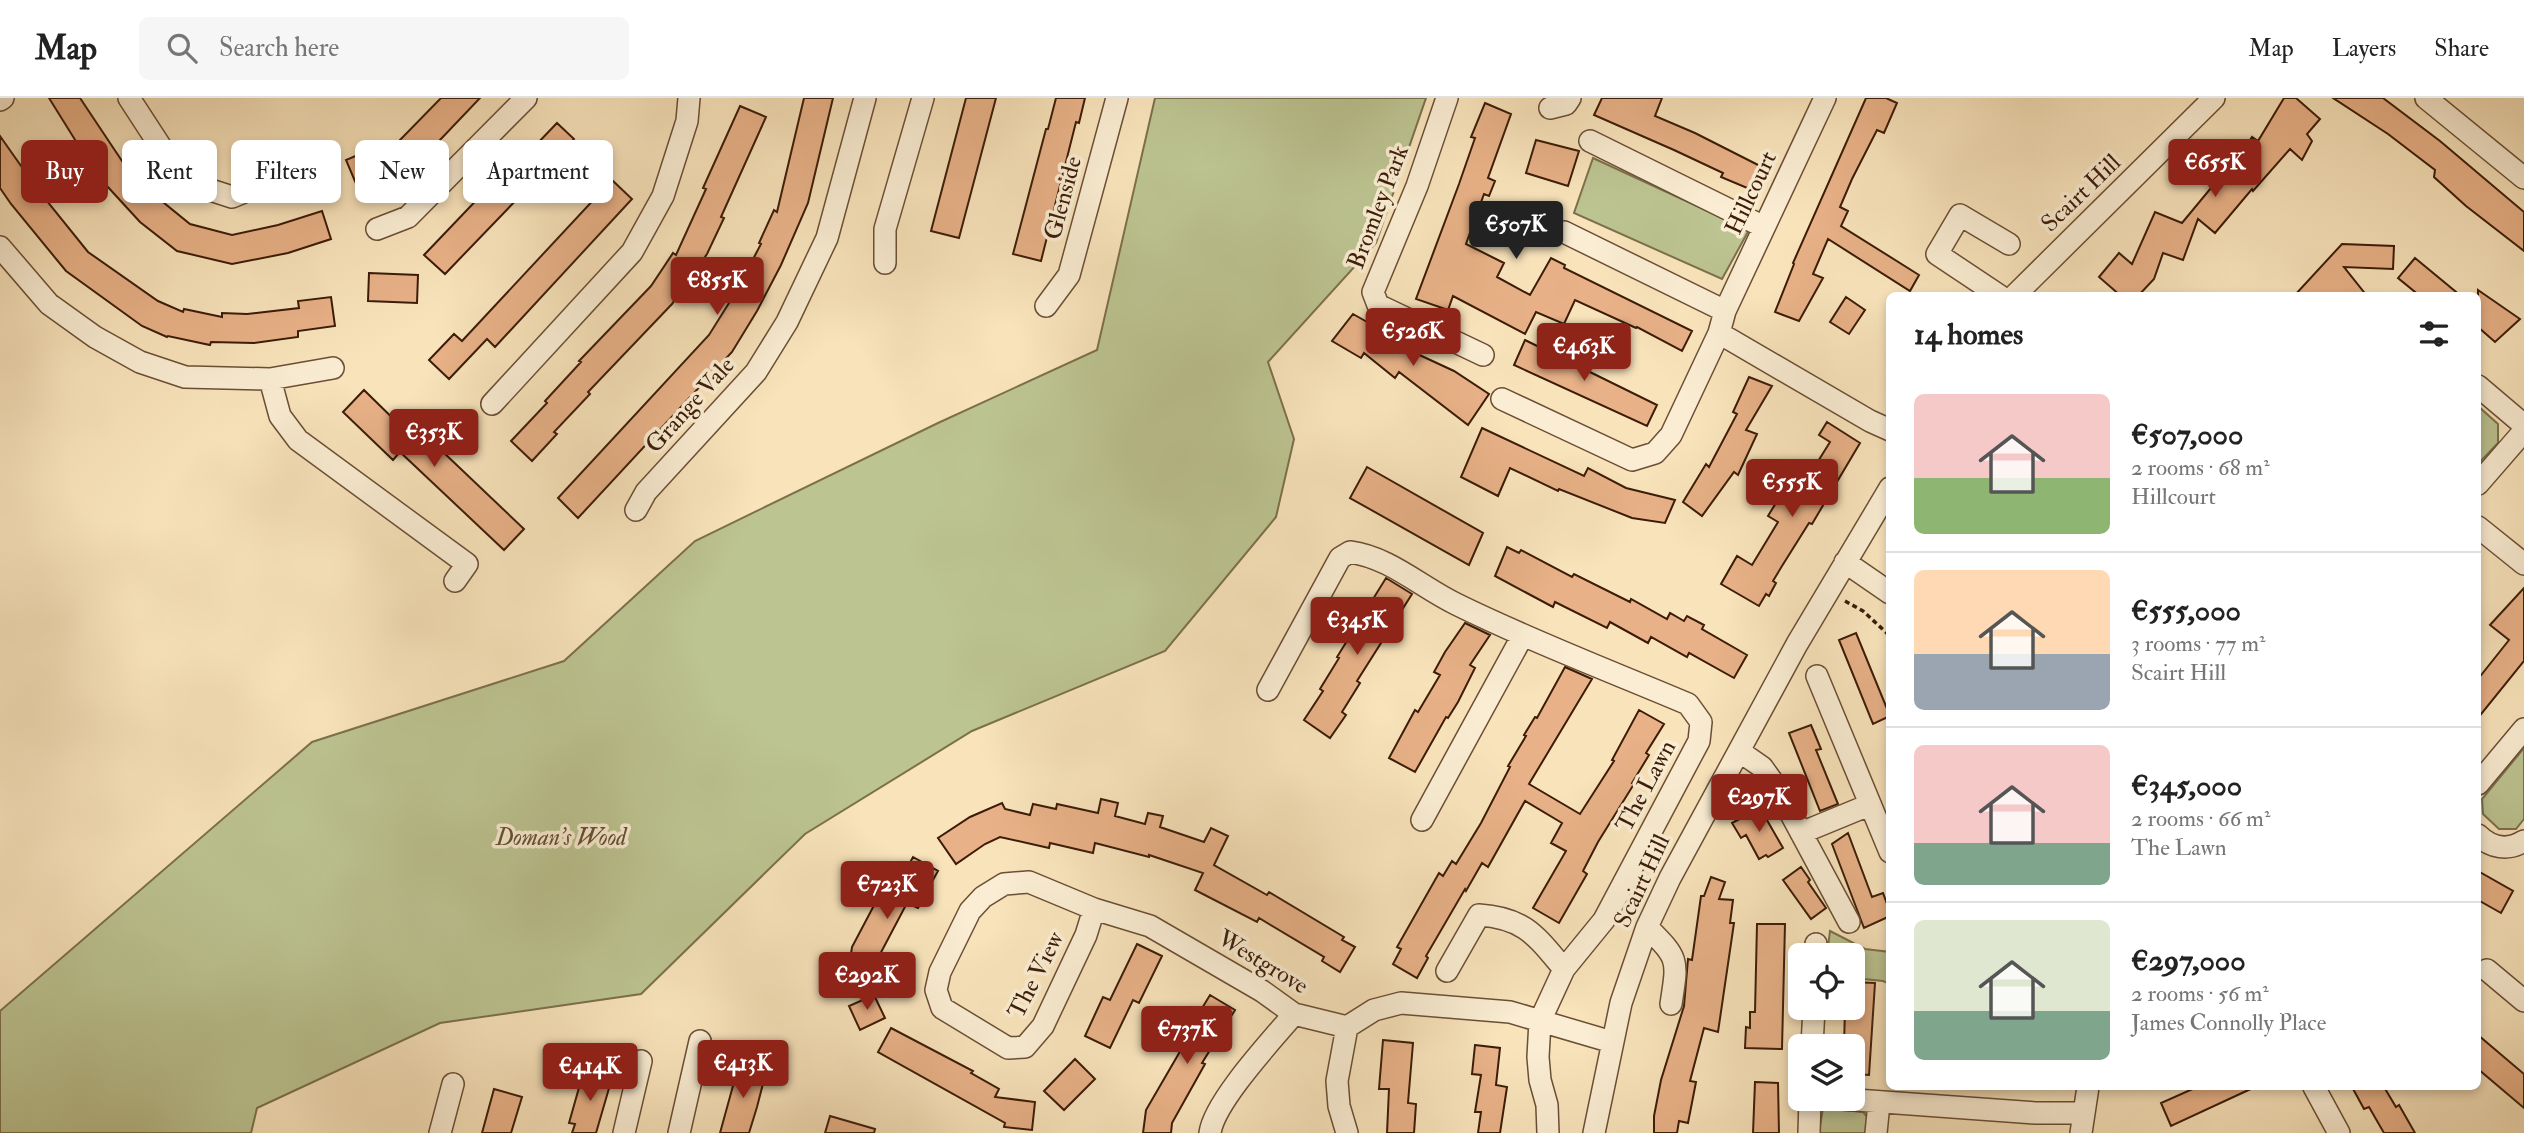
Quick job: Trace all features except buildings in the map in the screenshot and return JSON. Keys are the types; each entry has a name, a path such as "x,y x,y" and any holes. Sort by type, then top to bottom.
{"street":[{"path":"128,98 170,161 198,186 231,197"},
{"path":"377,229 408,217 526,98"},
{"path":"492,404 632,252 663,196 687,121 689,98"},
{"name":"Grange Vale","path":"636,510 646,492 757,372 787,322 827,238 865,98"},
{"path":"885,263 885,229 923,98"},
{"name":"Glenside","path":"1046,306 1069,275 1117,98"},
{"name":"Bromley Park","path":"1447,98 1417,186 1373,292 1378,305 1483,355"},
{"path":"1550,108 1566,104 1570,98"},
{"name":"Hillcourt","path":"1502,399 1632,460 1656,453 1671,435 1719,333 1725,311 1825,98"},
{"name":"Scairt Hill","path":"2018,292 2214,98"},
{"path":"2437,101 2524,177"},
{"path":"1590,141 1764,227"},
{"path":"1994,292 1937,254 1960,215 2009,244"},
{"path":"1564,232 1725,311"},
{"path":"0,247 49,304 95,337 140,362 185,377 270,379 333,368"},
{"path":"1719,333 1886,428"},
{"path":"270,379 280,416 298,440 467,564 455,581"},
{"path":"2481,389 2524,425"},
{"path":"2481,481 2524,431"},
{"name":"Scairt Hill","path":"1594,1133 1621,1003 1647,927 1670,878 1739,751 1844,562 1886,494"},
{"path":"2481,529 2524,564"},
{"name":"The Lawn","path":"1268,690 1340,558 1350,552 1368,554 1453,603 1688,704 1701,722 1699,741 1604,920 1564,969 1540,1021"},
{"path":"1844,562 1886,590"},
{"path":"1423,820 1523,635"},
{"path":"1817,676 1886,843"},
{"path":"2481,780 2524,729"},
{"path":"1739,751 1762,767 1849,922"},
{"path":"1801,833 1869,805"},
{"path":"2481,837 2492,845 2503,847 2516,846 2524,841"},
{"name":"The View","path":"1029,883 1094,909 1086,935 1044,1026 1025,1047 1008,1048 942,1008 936,990 940,972 970,912 993,891 1004,884 1029,883"},
{"name":"Westgrove","path":"1094,909 1150,926 1262,991 1293,1014 1348,1027"},
{"path":"1447,971 1479,915 1497,916 1522,925 1564,969"},
{"path":"1647,927 1671,951 1675,965 1671,1004"},
{"path":"2487,970 2524,1001"},
{"path":"1347,1133 1339,1107 1337,1081 1348,1027 1374,1010 1401,1003 1510,1012 1612,1042"},
{"path":"1210,1133 1211,1123 1231,1092 1293,1014"},
{"path":"1540,1021 1538,1057 1540,1080 1547,1105 1548,1133"},
{"path":"679,1133 701,1041"},
{"path":"624,1133 641,1062"},
{"path":"440,1133 453,1084"},
{"path":"1865,1101 2037,1123 2083,1123 2088,1090"},
{"path":"2316,1090 2339,1133"},
{"path":"1875,1133 1879,1102"},
{"path":"1809,1133 1810,1111"}],"path":[{"path":"1829,591 1863,611 1886,632"}],"green space":[{"name":"Doman's Wood","path":"1155,98 1426,98 1376,243 1268,362 1294,439 1276,517 1165,651 972,731 805,834 641,994 440,1023 257,1108 251,1133 0,1133 0,1011 312,742 564,661 695,541 938,423 1097,350"},
{"path":"1593,158 1749,230 1722,279 1574,213"},
{"path":"2481,409 2498,424 2498,443 2481,461"},
{"path":"2524,748 2524,819 2516,829 2499,829 2483,814 2482,799"},
{"path":"1830,931 1853,943 1828,943"},
{"path":"1865,949 1886,952 1886,982 1865,979"},
{"path":"1823,1111 1863,1112 1870,1120 1871,1133 1819,1133"}]}
